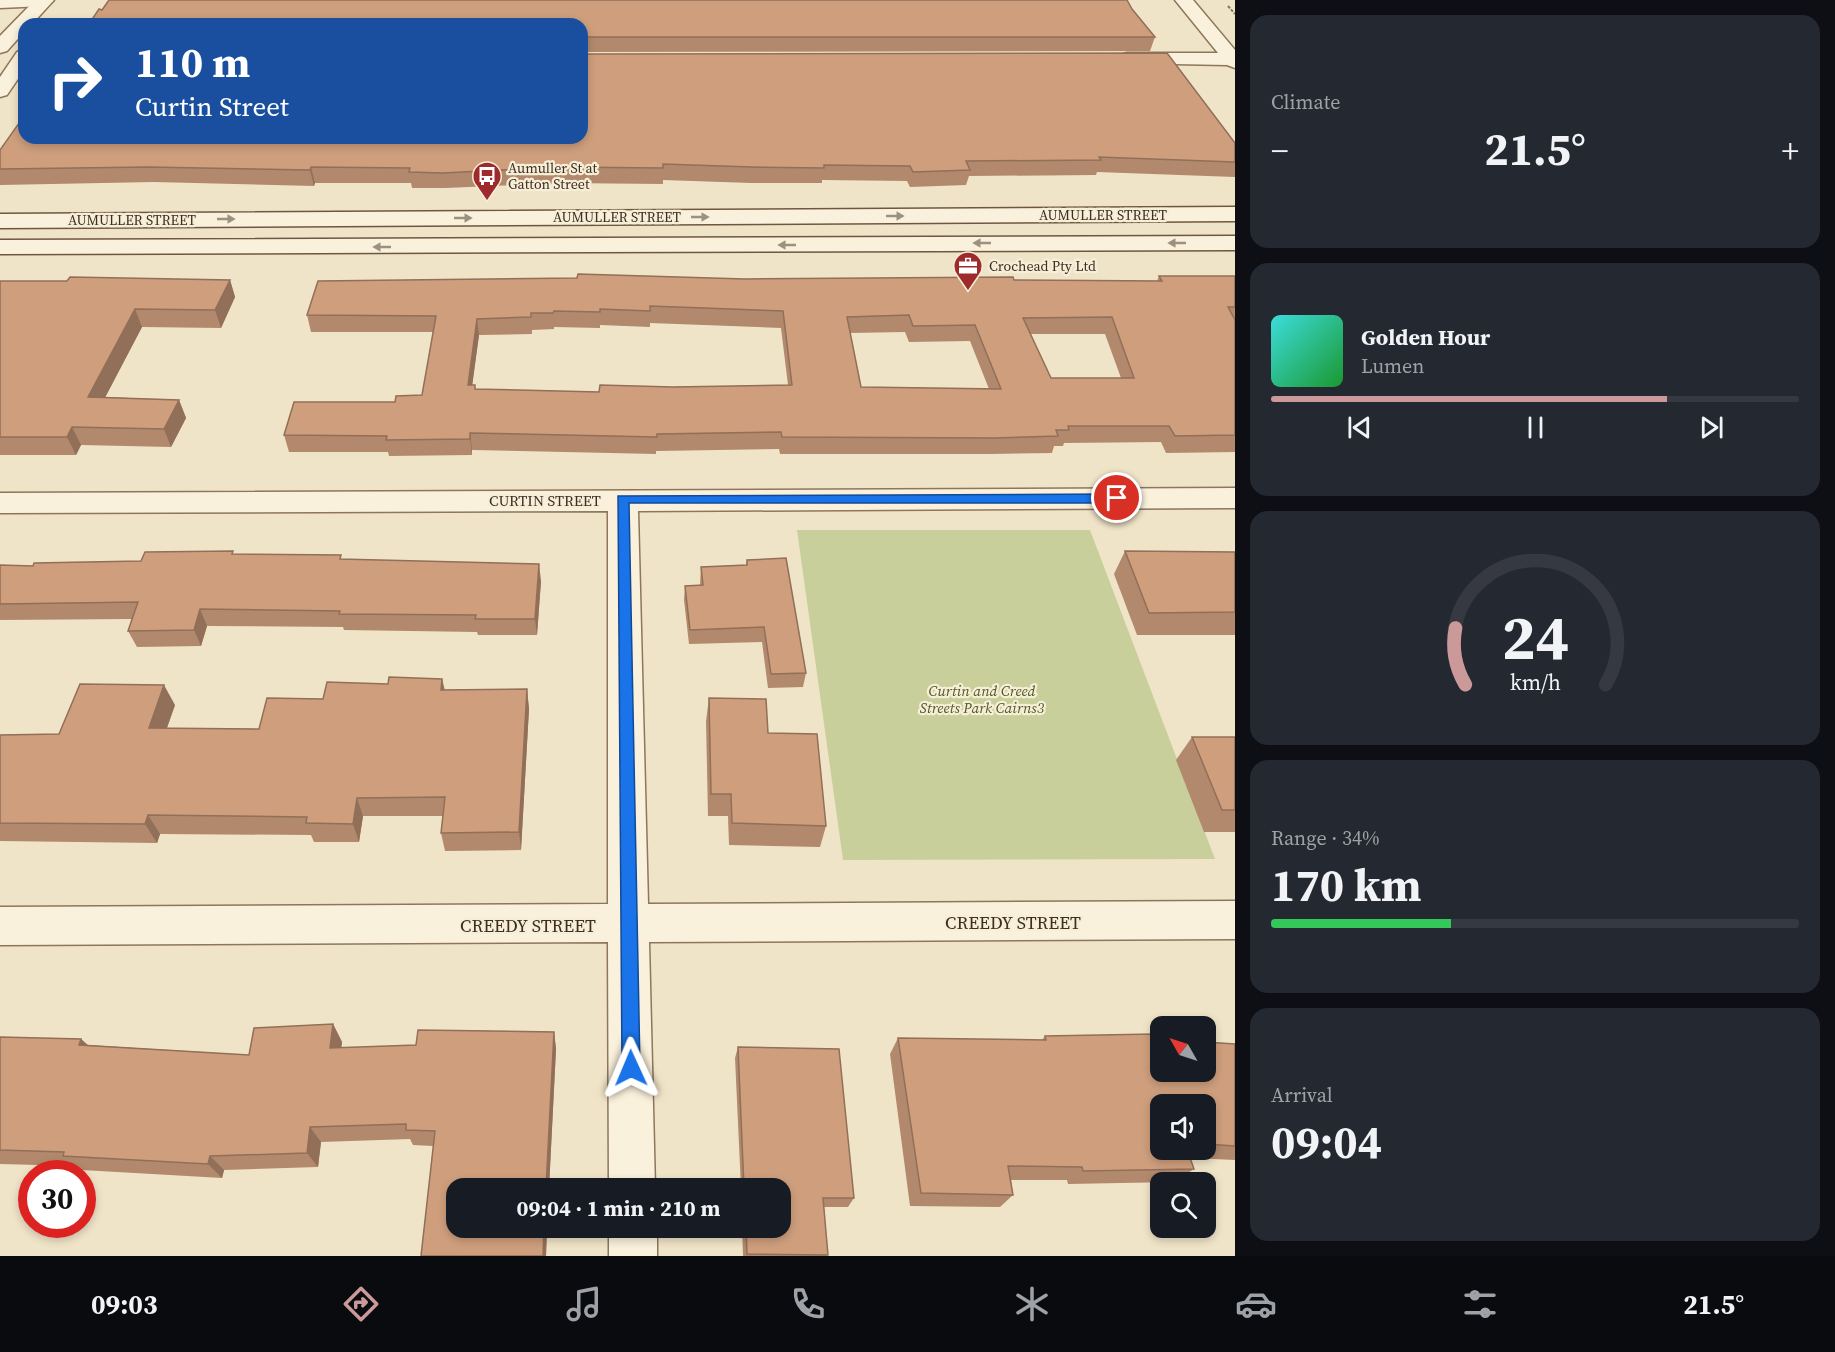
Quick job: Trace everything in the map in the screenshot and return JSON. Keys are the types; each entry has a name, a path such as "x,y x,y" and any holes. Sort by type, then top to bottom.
{"street":[{"path":"1184,0 1234,60"},
{"path":"0,3 48,6 65,1"},
{"path":"34,18 48,6"},
{"path":"0,47 18,32"},
{"path":"1114,59 1234,60"},
{"path":"1185,214 1235,221"},
{"name":"AUMULLER STREET","path":"0,220 1235,214"},
{"path":"407,218 407,229 419,235 507,237 576,246"},
{"name":"AUMULLER STREET","path":"0,247 1235,243"},
{"name":"CURTIN STREET","path":"0,503 1235,498"},
{"path":"623,499 632,1178"},
{"name":"CREEDY STREET","path":"0,926 629,925 1235,920"},
{"path":"633,1238 633,1256"}],"green space":[{"name":"Curtin and Creed Streets Park Cairns3","path":"797,530 1090,530 1215,859 843,860"}],"building":[{"path":"109,0 1127,0 1155,37 588,37 588,18 93,18 99,9 102,10"},
{"path":"1167,53 1235,143 1235,162 1099,157 1101,160 966,161 970,170 913,172 910,166 824,165 824,168 663,164 663,168 560,167 443,173 409,172 410,168 311,167 310,170 148,167 0,169 0,150 18,124 18,144 588,144 588,54"},
{"path":"578,274 745,279 1013,277 1014,280 1162,281 1159,276 1235,276 1235,307 1228,307 1235,320 1235,435 1175,436 1169,426 1068,426 1069,430 1056,430 1058,436 995,438 782,437 781,432 657,434 657,437 470,433 470,439 386,440 387,436 284,435 294,402 395,402 396,396 422,395 436,316 307,315 318,281 577,278","holes":["650,306 783,311 792,385 673,387 600,385 599,392 475,389 475,385 468,385 477,319 531,317 531,313 553,313 554,311 600,312 600,309 650,311","909,315 913,326 975,325 1001,389 861,387 847,317","1112,317 1134,378 1051,378 1023,318"]},
{"path":"70,277 230,280 215,310 135,309 88,397 179,400 164,429 72,427 67,437 0,437 0,281 67,281"},
{"path":"233,551 232,554 341,555 340,559 539,564 535,619 475,619 476,615 339,614 340,611 200,609 194,630 128,631 138,602 0,604 0,565 33,566 34,563 141,561 145,552"},
{"path":"1125,551 1235,552 1235,612 1149,613"},
{"path":"786,558 806,673 771,674 764,627 690,630 685,586 703,585 701,567 747,565 747,560"},
{"path":"389,677 442,679 441,690 527,689 519,832 441,833 445,797 357,798 353,824 306,823 307,817 148,815 145,824 0,823 0,735 59,734 80,684 164,685 149,728 259,729 267,698 323,699 327,682 388,684"},
{"path":"709,698 766,699 768,733 817,734 826,826 732,823 731,794 711,794"},
{"path":"1192,737 1235,737 1235,810 1222,810"},
{"path":"333,1024 330,1048 416,1045 418,1030 554,1032 547,1178 446,1178 446,1238 544,1238 543,1256 421,1256 435,1131 406,1130 406,1124 310,1127 307,1153 210,1156 208,1164 63,1156 64,1152 0,1150 0,1037 81,1039 79,1045 249,1055 254,1028"},
{"path":"1150,1034 1150,1082 1216,1082 1216,1043 1235,1044 1235,1146 1216,1145 1216,1094 1150,1094 1150,1160 1191,1160 1194,1169 1083,1171 1082,1167 1008,1166 1013,1195 921,1193 898,1038 1046,1040 1045,1036"},
{"path":"738,1047 839,1049 854,1198 823,1198 828,1255 747,1254 746,1238 791,1238 791,1178 744,1178"}],"place":[{"name":"Aumuller St at Gatton Street","path":"487,202"},
{"name":"Crochead Pty Ltd","path":"968,292"}],"route":[{"path":"631,1068 623,499 1117,498"}]}
